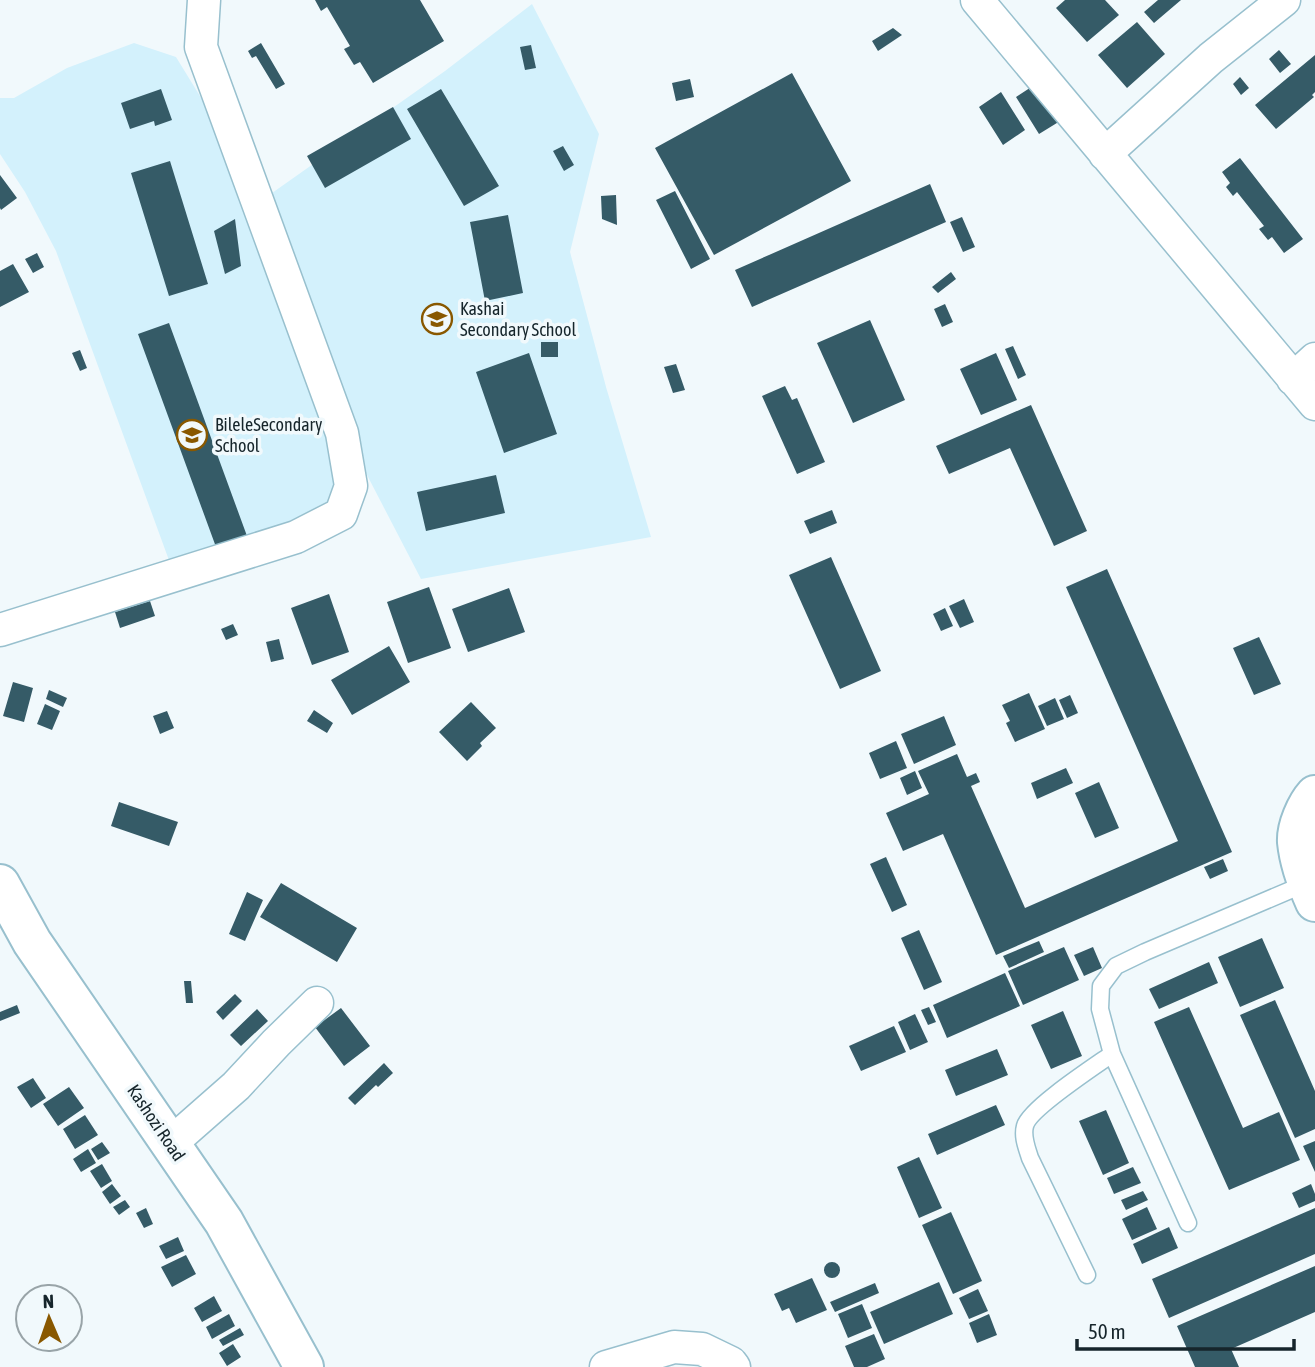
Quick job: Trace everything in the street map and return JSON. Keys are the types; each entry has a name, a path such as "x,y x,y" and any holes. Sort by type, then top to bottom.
{"main road":[{"path":"1311,893 1297,839 1306,806 1315,795"},
{"name":"Kashozi Road","path":"0,884 32,942 224,1222 304,1367"}],"street":[{"path":"0,630 296,537 341,514 351,486 342,433 201,47 204,0"},
{"path":"976,0 1105,154 1304,369 1315,404"},
{"path":"1105,154 1211,58 1284,0"},
{"path":"170,1144 236,1086 317,1003"},
{"path":"606,1367 674,1347 702,1349 734,1367"}],"lane":[{"path":"1188,1223 1112,1054 1100,1009 1101,986 1116,966 1145,952 1311,893"},
{"path":"1087,1275 1030,1158 1024,1140 1025,1124 1038,1108 1112,1054"}],"shaded area":[{"path":"532,4 599,134 570,252 606,387 651,537 421,579 286,319 346,481 334,513 170,563 56,251 25,192 0,154 0,98 14,98 67,68 134,43 176,57 203,101 245,212 445,71"}],"building":[{"path":"315,0 420,0 444,41 373,83 360,62 354,65 344,49 350,46 327,7 321,11"},
{"path":"1065,0 1105,0 1119,15 1087,42 1056,8"},
{"path":"1158,0 1181,0 1154,23 1144,12"},
{"path":"1137,22 1165,54 1127,88 1098,55"},
{"path":"893,28 902,35 878,51 872,41"},
{"path":"261,43 285,84 276,89 256,56 252,58 248,51"},
{"path":"531,45 536,68 525,70 520,47"},
{"path":"1279,50 1291,64 1280,73 1269,59"},
{"path":"1315,55 1314,97 1276,129 1255,105"},
{"path":"792,73 851,181 714,255 655,148"},
{"path":"1240,77 1249,88 1241,95 1233,84"},
{"path":"690,79 694,97 676,101 672,83"},
{"path":"1042,80 1065,118 1039,134 1016,97"},
{"path":"161,89 172,120 155,126 154,121 130,129 121,103"},
{"path":"441,89 499,186 464,206 407,109"},
{"path":"1001,92 1025,130 1003,145 979,107"},
{"path":"393,107 411,139 325,188 307,156"},
{"path":"563,146 574,165 564,171 553,151"},
{"path":"1240,158 1303,239 1284,253 1272,237 1268,240 1259,229 1264,226 1237,192 1233,196 1226,187 1230,183 1222,172"},
{"path":"170,161 208,284 169,296 131,173"},
{"path":"0,175 17,198 1,210 0,208"},
{"path":"930,184 946,222 752,307 735,270"},
{"path":"675,191 710,259 691,269 656,200"},
{"path":"616,195 617,225 602,219 601,196"},
{"path":"508,215 523,293 485,301 470,222"},
{"path":"962,217 975,247 963,252 950,222"},
{"path":"235,219 241,266 225,274 214,231"},
{"path":"37,253 44,267 33,273 25,259"},
{"path":"13,264 29,292 0,307 0,271"},
{"path":"951,272 956,279 938,293 932,287"},
{"path":"945,304 953,322 942,327 934,309"},
{"path":"870,320 905,400 853,423 817,343"},
{"name":"BileleSecondary School","path":"169,323 247,536 216,547 138,334"},
{"path":"541,342 558,342 558,357 541,357"},
{"path":"1013,346 1026,375 1018,379 1005,349"},
{"path":"80,350 87,368 80,371 72,353"},
{"path":"529,353 557,434 504,453 476,372"},
{"path":"996,353 1017,400 981,415 960,369"},
{"path":"676,364 685,390 673,393 664,367"},
{"path":"785,386 792,400 797,398 825,462 797,474 762,396"},
{"path":"1031,405 1087,531 1054,546 1010,448 949,474 936,446"},
{"path":"496,475 505,513 426,531 417,492"},
{"path":"832,510 837,523 810,534 804,521"},
{"path":"831,557 881,671 840,689 789,575"},
{"path":"1107,569 1232,852 996,955 943,834 903,851 886,813 929,794 918,771 957,754 967,777 976,773 980,782 971,786 1025,908 1178,841 1066,587"},
{"path":"429,587 451,648 408,663 387,602"},
{"path":"509,588 525,632 468,652 452,609"},
{"path":"329,594 349,652 312,665 291,608"},
{"path":"964,599 974,622 960,628 949,606"},
{"path":"150,601 155,616 120,628 115,612"},
{"path":"945,608 953,626 941,631 933,614"},
{"path":"233,624 238,635 226,640 221,629"},
{"path":"1259,637 1281,684 1254,695 1233,648"},
{"path":"279,639 284,659 271,662 266,642"},
{"path":"389,646 410,682 352,715 331,680"},
{"path":"13,682 33,688 24,722 3,716"},
{"path":"49,690 67,698 63,707 46,699"},
{"path":"1029,693 1045,729 1015,742 1006,723 1010,721 1002,705"},
{"path":"1070,695 1078,713 1067,718 1059,700"},
{"path":"1055,698 1064,719 1047,726 1038,706"},
{"path":"471,702 496,728 480,743 482,746 467,761 439,732"},
{"path":"45,704 60,711 52,730 37,724"},
{"path":"314,710 333,723 327,733 307,721"},
{"path":"167,711 174,728 160,734 153,716"},
{"path":"944,716 956,745 914,764 901,734"},
{"path":"896,741 907,768 880,779 869,753"},
{"path":"1066,768 1073,783 1037,799 1031,783"},
{"path":"915,771 922,788 907,795 900,778"},
{"path":"1099,782 1119,828 1095,838 1075,793"},
{"path":"119,802 178,822 169,846 111,826"},
{"path":"886,857 907,905 892,912 870,864"},
{"path":"1223,859 1228,871 1210,879 1204,867"},
{"path":"281,883 357,928 337,962 260,917"},
{"path":"247,892 263,900 245,941 229,934"},
{"path":"919,930 942,982 924,990 901,938"},
{"path":"1262,938 1284,988 1240,1007 1218,957"},
{"path":"1039,941 1044,952 1009,968 1003,956"},
{"path":"1064,947 1079,980 1023,1005 1008,971"},
{"path":"1093,947 1102,968 1084,976 1074,955"},
{"path":"1209,962 1218,983 1159,1009 1149,989"},
{"path":"1005,973 1020,1006 947,1038 933,1005"},
{"path":"184,981 191,981 193,1003 186,1003"},
{"path":"235,994 242,1001 223,1020 216,1012"},
{"path":"1275,1000 1315,1091 1315,1129 1295,1138 1240,1015"},
{"path":"17,1005 20,1013 0,1021 0,1012"},
{"path":"929,1007 936,1022 928,1025 921,1010"},
{"path":"1189,1007 1243,1128 1279,1112 1300,1160 1229,1190 1154,1022"},
{"path":"341,1008 370,1046 344,1066 315,1027"},
{"path":"257,1009 268,1021 241,1046 230,1035"},
{"path":"1063,1011 1082,1056 1051,1069 1031,1025"},
{"path":"915,1014 928,1042 910,1050 898,1022"},
{"path":"894,1026 906,1052 861,1071 849,1046"},
{"path":"997,1049 1008,1075 956,1096 945,1070"},
{"path":"384,1063 393,1073 355,1105 348,1098"},
{"path":"33,1078 46,1098 31,1108 17,1087"},
{"path":"69,1087 84,1108 58,1126 43,1104"},
{"path":"996,1105 1005,1125 937,1155 928,1134"},
{"path":"1106,1110 1129,1163 1103,1175 1079,1121"},
{"path":"85,1115 98,1135 75,1149 63,1129"},
{"path":"1315,1141 1315,1172 1303,1146"},
{"path":"102,1142 110,1153 98,1160 91,1149"},
{"path":"88,1149 96,1163 81,1172 73,1159"},
{"path":"919,1157 942,1208 919,1218 897,1167"},
{"path":"102,1164 112,1181 101,1188 90,1171"},
{"path":"1133,1167 1141,1183 1114,1194 1107,1178"},
{"path":"112,1184 121,1196 110,1204 102,1192"},
{"path":"1311,1184 1315,1201 1299,1208 1292,1193"},
{"path":"1143,1191 1148,1200 1126,1210 1121,1200"},
{"path":"125,1200 130,1207 119,1215 113,1207"},
{"path":"1147,1207 1157,1229 1132,1240 1122,1219"},
{"path":"146,1208 153,1224 144,1228 136,1213"},
{"path":"1315,1208 1315,1254 1169,1318 1152,1279"},
{"path":"951,1212 982,1281 953,1294 922,1225"},
{"path":"1169,1227 1178,1248 1142,1264 1133,1244"},
{"path":"178,1237 184,1251 166,1259 159,1246"},
{"path":"186,1255 196,1274 172,1287 161,1267"},
{"path":"829,1262 835,1262 840,1270 838,1276 829,1278 824,1273 824,1267"},
{"path":"1315,1266 1315,1312 1231,1349 1239,1367 1195,1367 1177,1326"},
{"path":"812,1278 827,1310 796,1323 789,1308 782,1311 774,1294"},
{"path":"939,1282 953,1314 884,1344 870,1312"},
{"path":"875,1283 879,1293 835,1312 830,1302"},
{"path":"978,1289 988,1311 969,1319 959,1298"},
{"path":"214,1296 222,1311 202,1322 194,1308"},
{"path":"862,1304 872,1328 848,1338 838,1314"},
{"path":"229,1314 235,1326 212,1339 206,1327"},
{"path":"989,1314 997,1335 977,1343 969,1323"},
{"path":"240,1328 244,1335 223,1346 219,1340"},
{"path":"874,1334 885,1359 867,1367 854,1367 845,1346"},
{"path":"233,1344 241,1357 227,1366 219,1353"}],"place":[{"name":"Kashai Secondary School","path":"437,319"},
{"name":"BileleSecondary School","path":"192,435"}]}
